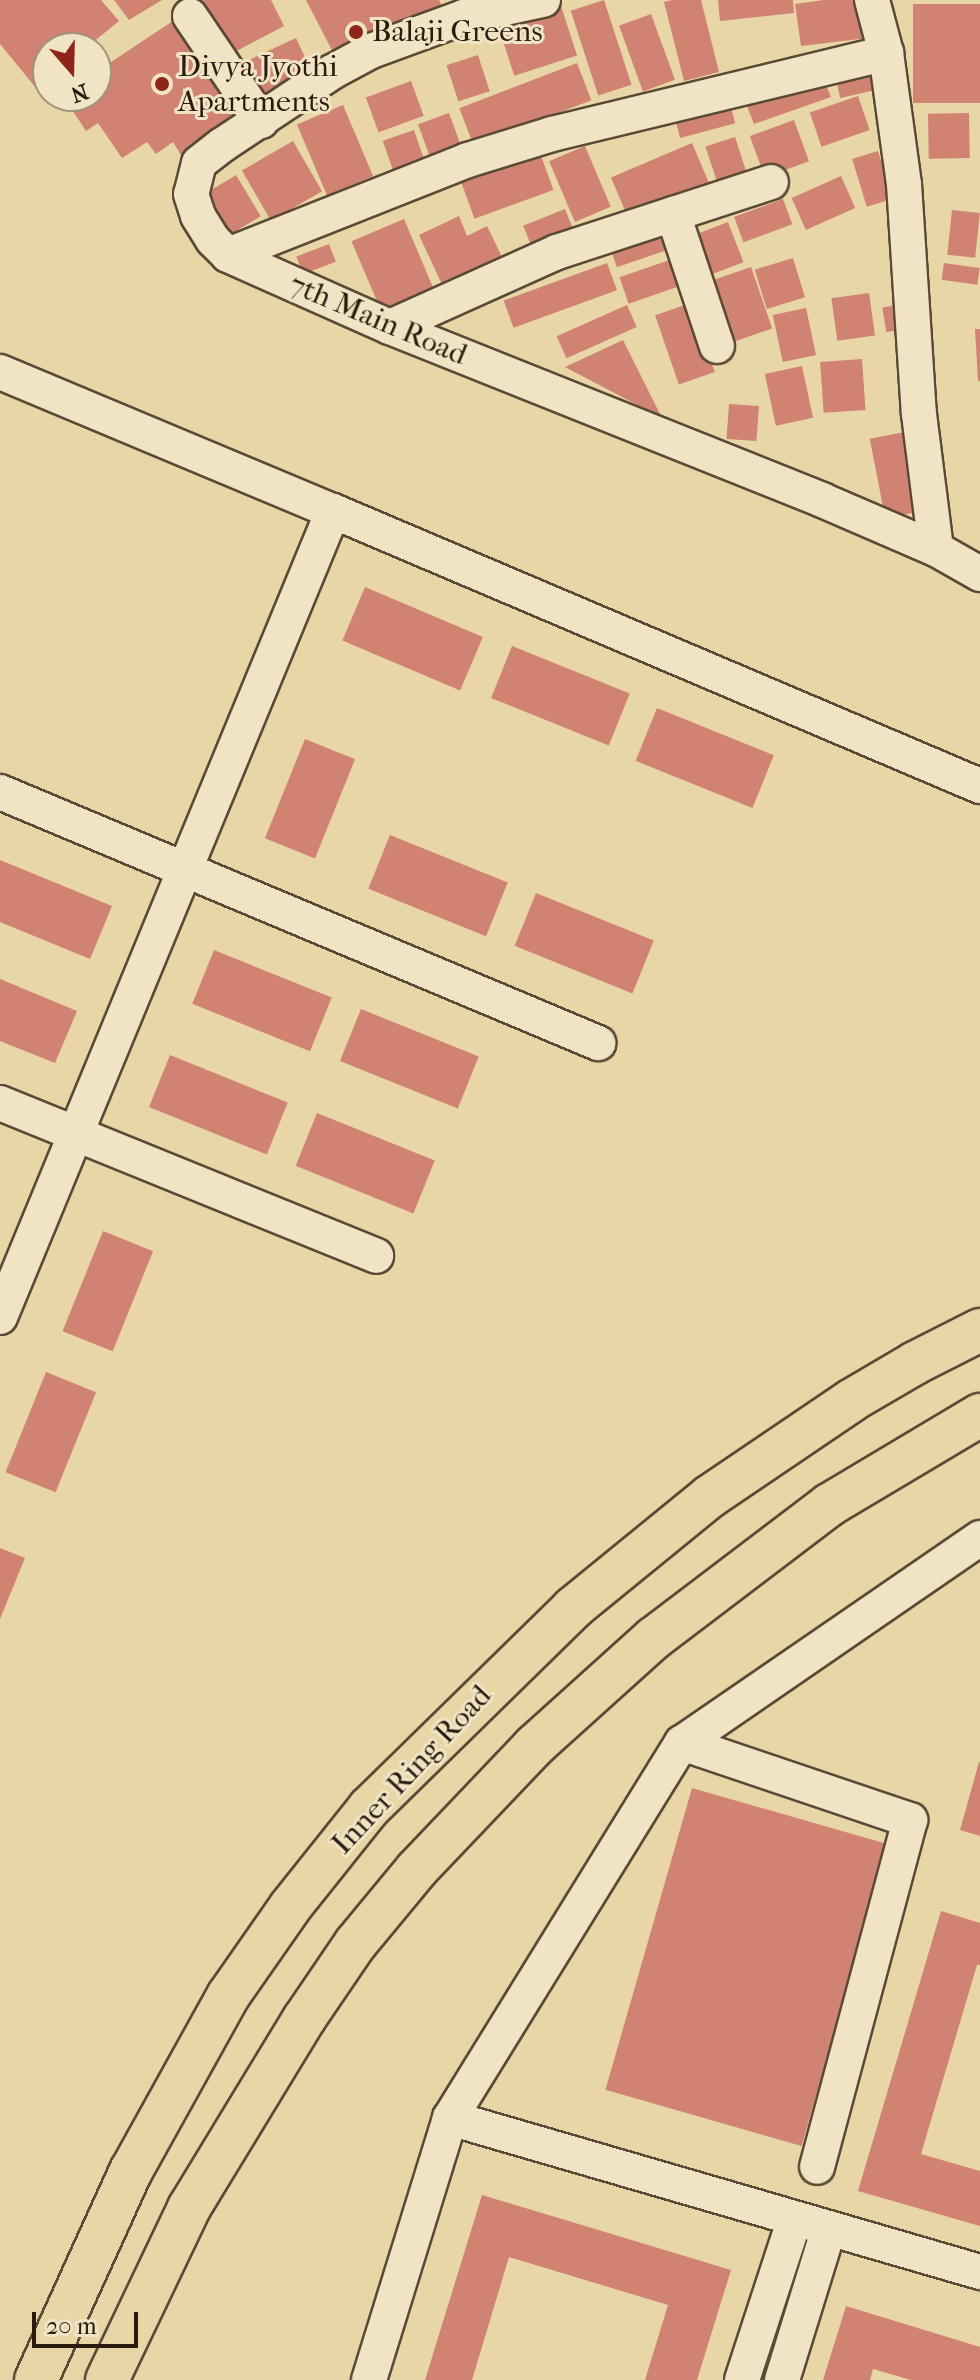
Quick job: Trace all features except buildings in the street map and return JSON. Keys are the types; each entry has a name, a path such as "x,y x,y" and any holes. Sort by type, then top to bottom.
{"main road":[{"name":"Inner Ring Road","path":"36,2380 131,2171 228,1996 290,1907 369,1808 573,1608 709,1497 852,1400 980,1330"},
{"path":"107,2380 197,2194 321,1994 355,1944 417,1869 534,1746 654,1638 829,1505 980,1415"}],"street":[{"name":"7th Main Road","path":"543,0 464,17 371,51 332,72 199,163 191,194 198,216 228,255 390,327 936,549 980,574"},
{"path":"872,0 886,53 904,184 919,414 936,549"},
{"path":"190,16 261,121"},
{"path":"228,255 468,160 552,134 886,53"},
{"path":"390,327 557,252 771,182"},
{"path":"673,214 717,346"},
{"path":"0,372 980,786"},
{"path":"0,1317 333,511"},
{"path":"0,792 598,1043"},
{"path":"0,1103 376,1256"},
{"path":"369,2380 450,2118 682,1743 980,1538"},
{"path":"682,1743 910,1820 817,2167"},
{"path":"450,2118 980,2272"},
{"path":"742,2380 795,2218"},
{"path":"782,2380 829,2228"}],"place":[{"name":"Balaji Greens","path":"356,32"},
{"name":"Divya Jyothi Apartments","path":"162,84"}]}
